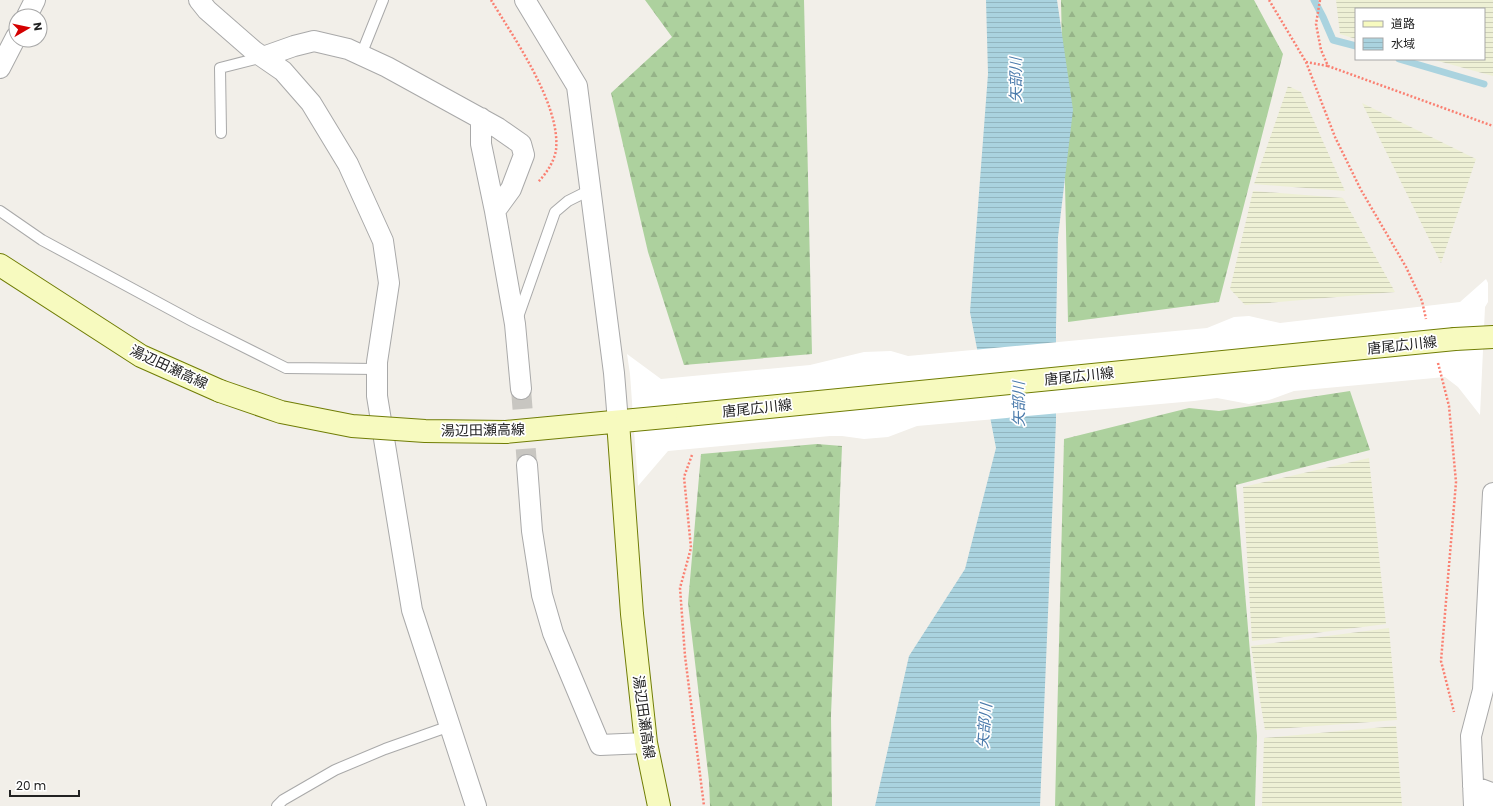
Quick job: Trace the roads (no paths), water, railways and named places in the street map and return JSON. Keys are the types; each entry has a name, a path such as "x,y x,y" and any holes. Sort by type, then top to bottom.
{"main road":[{"name":"湯辺田瀬高線","path":"0,265 141,356 220,391 281,412 352,426 425,432 506,432 618,422 632,614 646,743 659,806"},
{"name":"唐尾広川線","path":"618,422 1454,339 1493,337"}],"street":[{"path":"198,0 207,10 263,57 283,71 311,103 348,164 383,241 389,284 377,369 377,396 412,610 476,806"},
{"path":"525,0 577,86 614,373 618,422"},
{"path":"263,57 294,46 314,41 348,49 387,67 498,128 521,144 524,154 511,189 495,211"},
{"path":"0,68 10,48"},
{"path":"481,118 481,144 495,211 515,324 521,389"},
{"path":"527,465 532,531 542,595 553,632 600,745 646,743"},
{"path":"1474,806 1471,736 1482,690 1493,493"},
{"path":"1473,786 1489,792 1491,806"}],"lane":[{"path":"361,55 383,0"},
{"path":"221,133 220,68 263,57"},
{"path":"515,324 555,212 568,201 590,190"},
{"path":"0,211 42,240 194,322 286,368 377,369"},
{"path":"1482,690 1493,668"},
{"path":"277,806 283,800 335,770 385,749 450,726"}],"water":[{"name":"矢部川","path":"986,0 1057,0 1073,110 1058,237 1056,421 1040,806 875,806 909,656 965,569 996,448 970,312 988,74"}],"waterway":[{"path":"1314,0 1333,40 1355,46"},
{"path":"1402,60 1484,84"}],"tunnel":[{"path":"521,389 527,465"}]}
